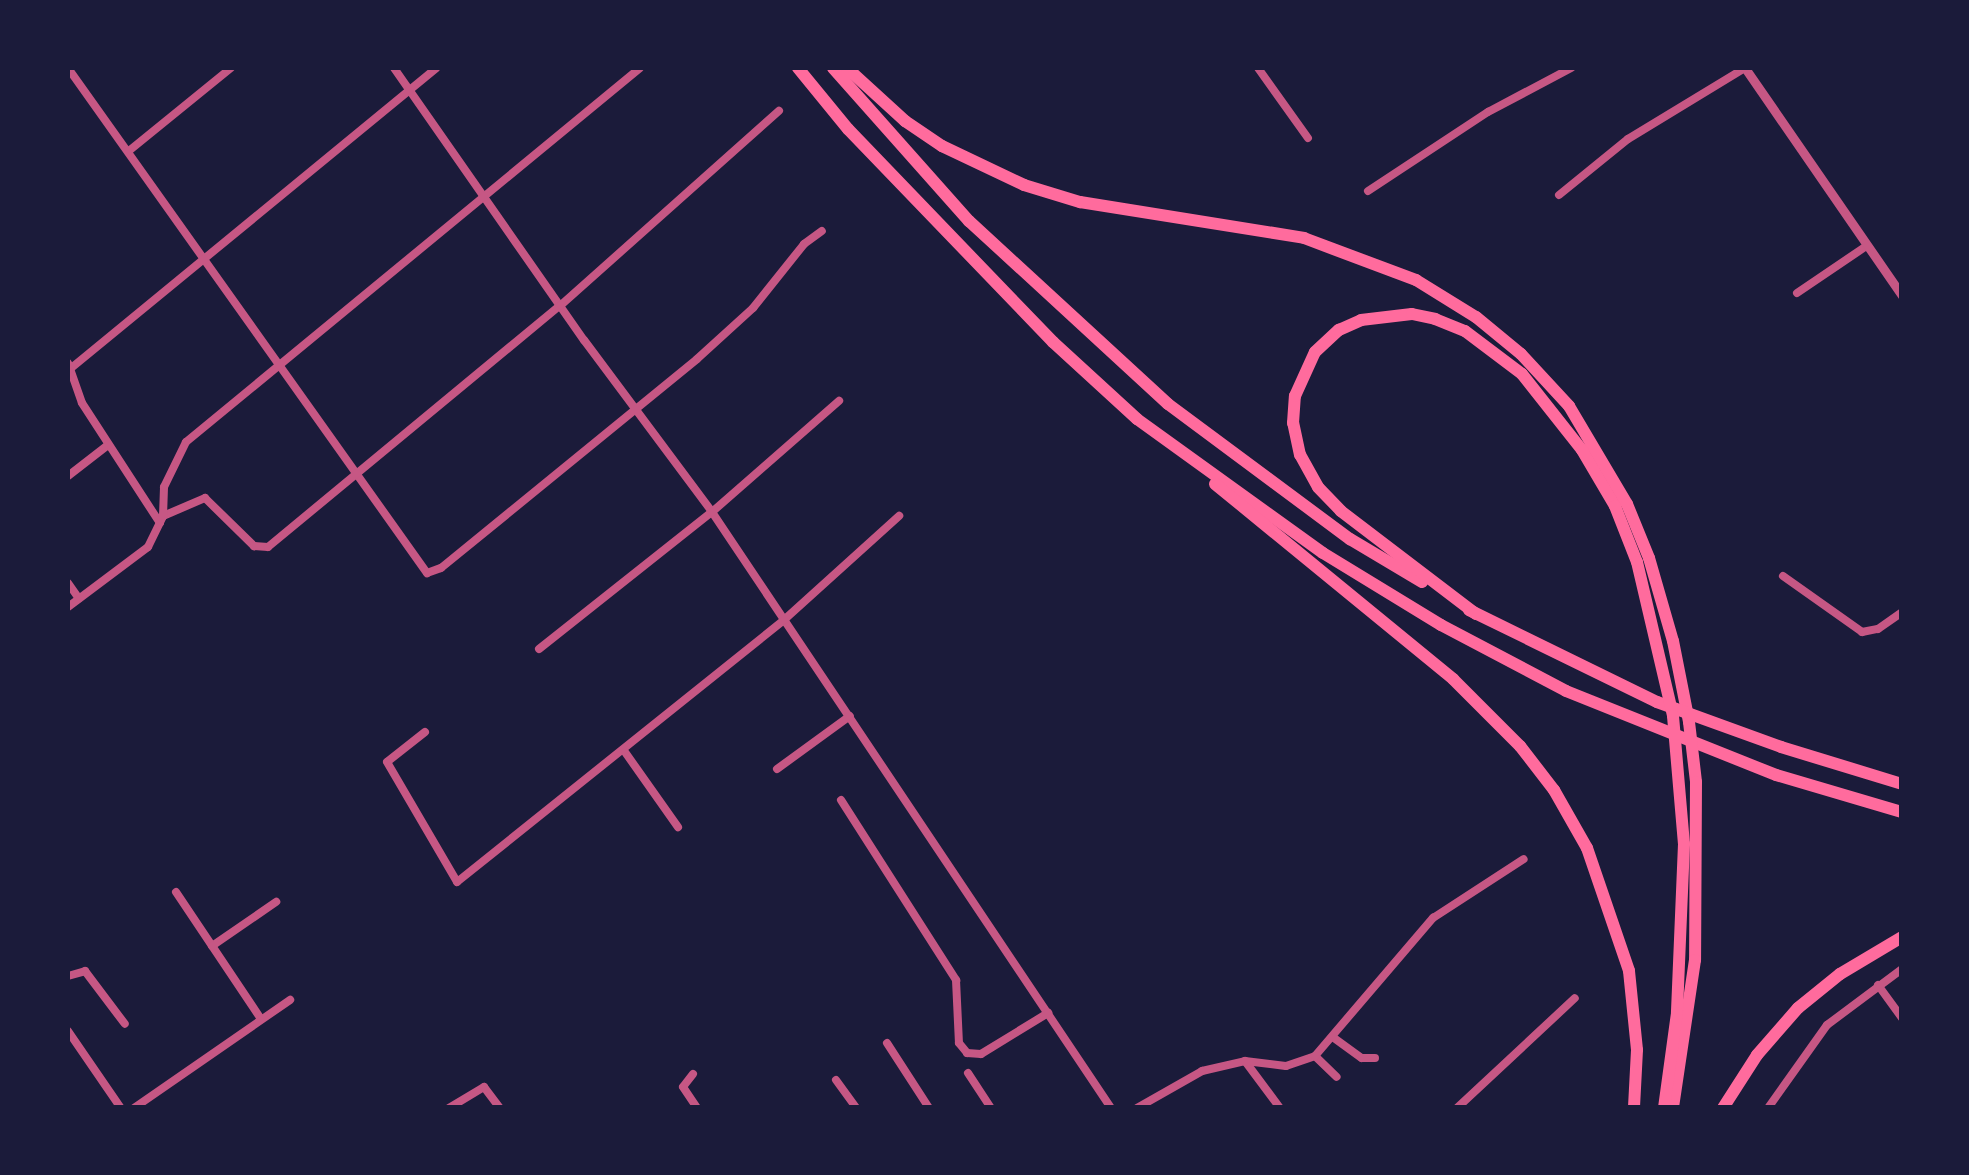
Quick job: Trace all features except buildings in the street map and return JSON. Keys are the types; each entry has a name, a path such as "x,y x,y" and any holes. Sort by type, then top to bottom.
{"highway":[{"path":"798,68 848,129 1053,342 1137,418 1323,553 1441,625 1566,692 1776,776 1902,812"},
{"path":"832,68 969,221 1168,404 1350,539 1476,614 1657,702 1781,747 1902,784"},
{"path":"847,68 905,120 980,168 1080,202 1304,238 1403,274 1476,317 1548,381 1596,446 1649,558 1696,782 1695,960 1673,1108"},
{"path":"1476,614 1341,511 1318,486 1300,455 1293,423 1294,396 1315,352 1339,330 1361,320 1412,314 1435,319 1489,347 1522,374 1555,410 1615,506 1637,562 1666,642 1680,782 1684,912 1678,1012 1664,1108"},
{"path":"1182,451 1236,504 1373,610 1453,678 1520,746 1554,790 1586,848 1629,971 1637,1050 1634,1108"},
{"path":"1723,1108 1757,1055 1798,1008 1840,974 1902,937"}],"street":[{"path":"68,68 360,474 423,572 434,572 635,409 753,308 804,244 822,232"},
{"path":"130,150 231,68"},
{"path":"394,68 712,512 1111,1108"},
{"path":"162,520 82,404 69,366 206,260 436,68"},
{"path":"68,607 148,547 162,520 164,487 186,442 640,68"},
{"path":"1258,68 1308,138"},
{"path":"1368,191 1488,112 1537,90 1571,68"},
{"path":"1560,194 1628,139 1745,68 1865,248 1902,296"},
{"path":"162,520 205,498 261,549 360,474 561,306 779,112"},
{"path":"1797,293 1865,248"},
{"path":"539,648 712,512 839,401"},
{"path":"68,476 108,445"},
{"path":"425,732 387,762 457,882 625,752 785,619 900,516"},
{"path":"1784,576 1862,632 1878,629 1902,612"},
{"path":"68,583 79,599"},
{"path":"777,769 850,716"},
{"path":"625,752 678,827"},
{"path":"841,800 956,980 959,1042 967,1053 981,1054 1048,1013"},
{"path":"1138,1108 1202,1071 1246,1061 1286,1066 1314,1056 1334,1038 1433,918 1524,859"},
{"path":"176,892 262,1019"},
{"path":"212,946 276,902"},
{"path":"1768,1108 1827,1025 1902,968"},
{"path":"68,976 85,970 125,1024"},
{"path":"1878,986 1902,1018"},
{"path":"1457,1108 1575,998"},
{"path":"134,1108 290,1000"},
{"path":"68,1032 120,1108"},
{"path":"1334,1038 1362,1058 1375,1058"},
{"path":"887,1043 928,1108"},
{"path":"1314,1056 1337,1076"},
{"path":"1246,1061 1280,1108"},
{"path":"968,1073 990,1108"},
{"path":"694,1074 683,1088 697,1108"},
{"path":"836,1080 856,1108"},
{"path":"449,1108 484,1087 500,1108"}]}
